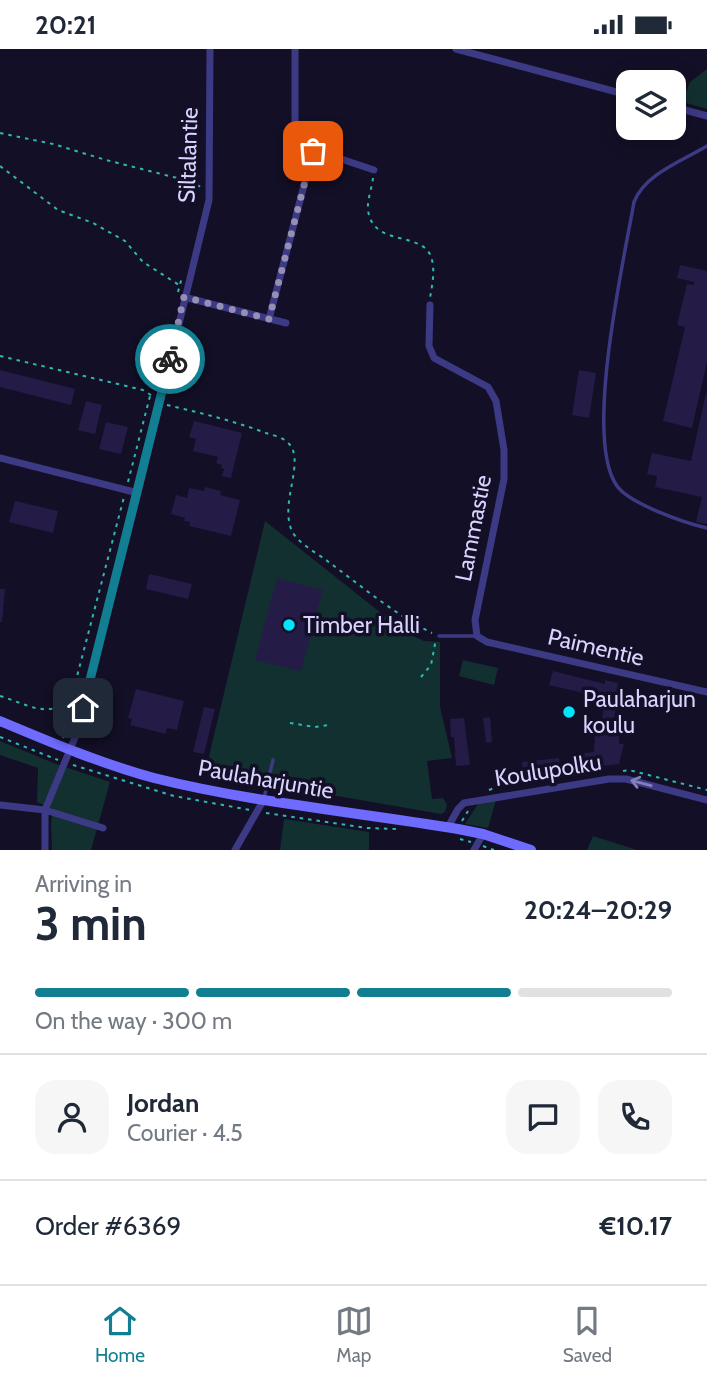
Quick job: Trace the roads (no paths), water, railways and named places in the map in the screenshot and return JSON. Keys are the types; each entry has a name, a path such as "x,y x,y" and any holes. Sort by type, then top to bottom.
{"main road":[{"name":"Paulaharjuntie","path":"0,721 64,748 153,778 263,801 448,827 483,834 531,850"}],"street":[{"name":"Siltalantie","path":"45,810 64,748 76,735 138,493 181,298 209,199 210,49"},
{"path":"295,49 296,137 299,145 374,170"},
{"path":"456,49 616,92"},
{"path":"686,110 707,116"},
{"path":"269,319 313,151"},
{"path":"181,298 286,323"},
{"name":"Lammastie","path":"430,305 429,346 434,358 488,387 496,401 504,450 504,479 475,620 477,636"},
{"path":"0,458 138,493"},
{"name":"Paimentie","path":"477,636 487,642 707,692"},
{"name":"Koulupolku","path":"448,827 464,803 609,779 626,779 707,800"},
{"path":"235,850 263,801"},
{"path":"0,804 45,810 103,828"},
{"path":"45,810 45,850"},
{"path":"474,850 483,834"}],"lane":[{"path":"707,146 650,179 639,190 634,202 608,353 603,410 605,450 615,484 624,494 681,522 707,528"},
{"path":"439,636 477,636"},
{"path":"263,801 273,759"}],"place":[{"name":"Timber Halli","path":"289,625"},
{"name":"Paulaharjun koulu","path":"569,712"}]}
